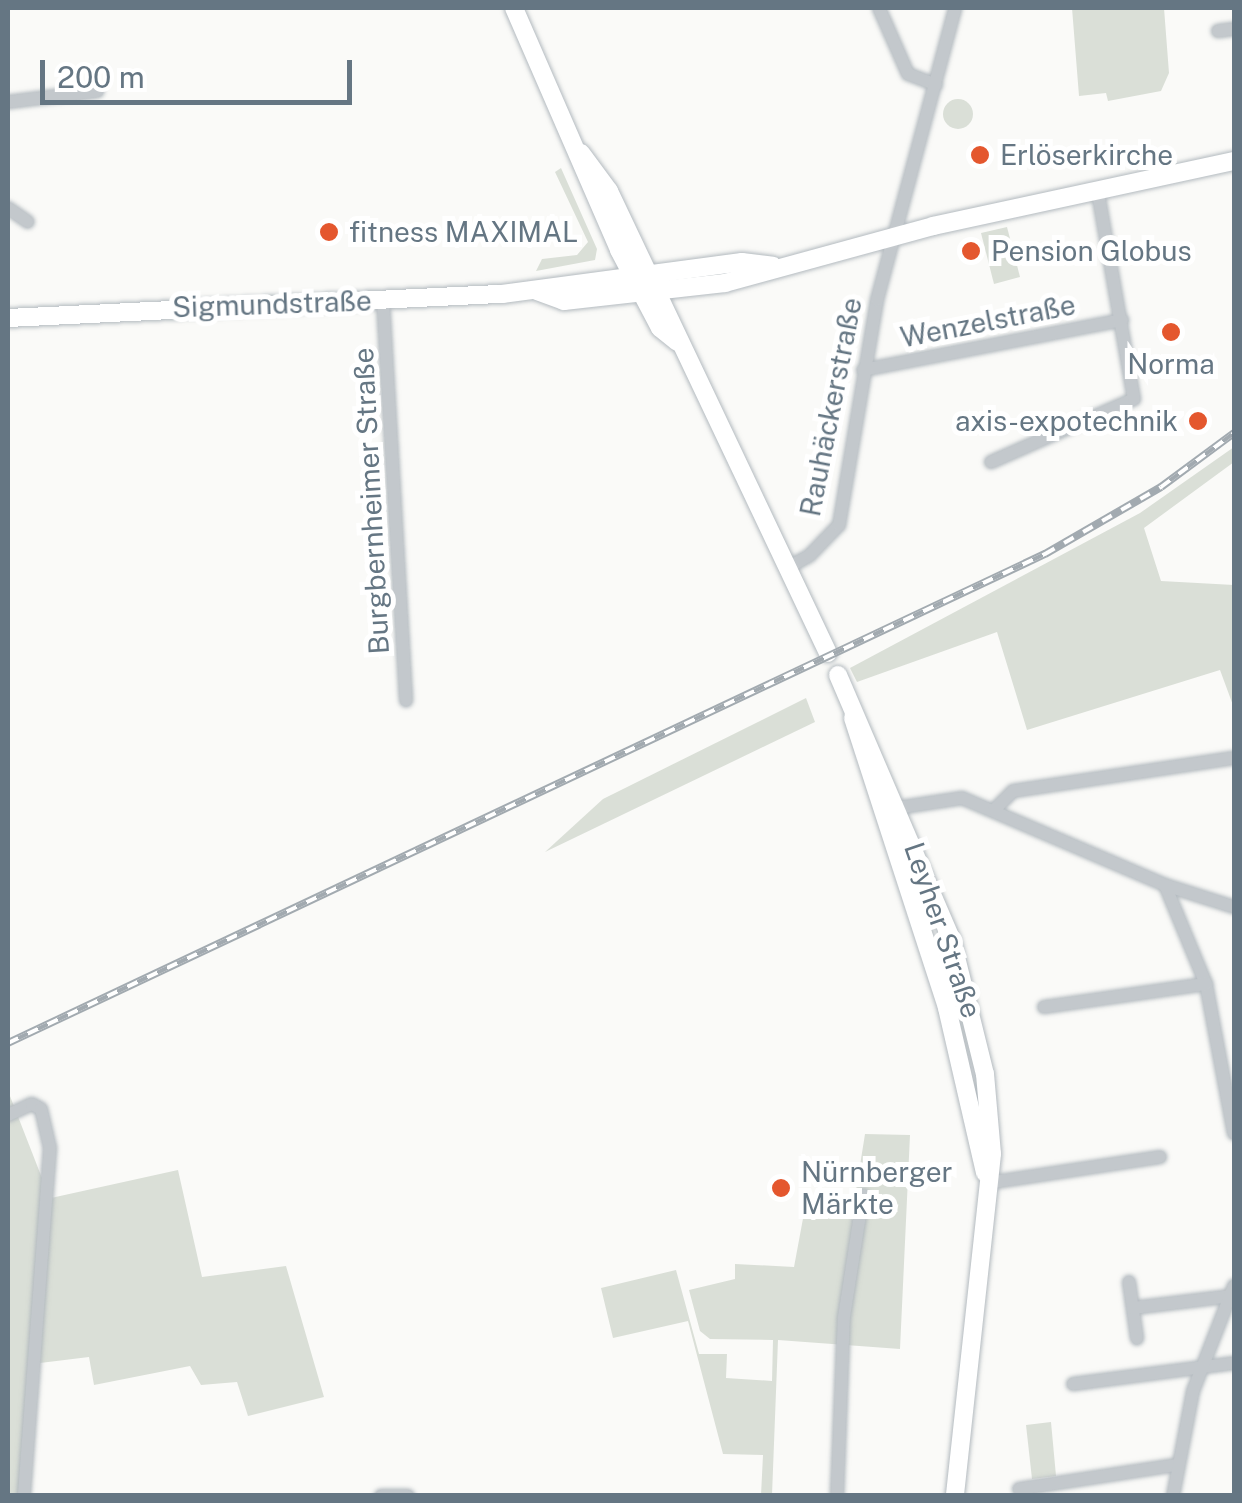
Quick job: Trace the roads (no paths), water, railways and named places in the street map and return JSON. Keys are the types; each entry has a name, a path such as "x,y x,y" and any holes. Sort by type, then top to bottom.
{"main road":[{"path":"514,8 581,153 609,191 640,275 678,344 828,652"},
{"name":"Sigmundstraße","path":"537,291 564,300 746,279 773,266 896,236 1097,188 1234,161"},
{"name":"Sigmundstraße","path":"8,318 537,291 742,262 773,266"},
{"name":"Leyher Straße","path":"956,1496 988,1183 990,1122 974,1015 898,806 842,682 879,812 944,998 988,1183"}],"street":[{"path":"880,8 908,74 936,85"},
{"name":"Rauhäckerstraße","path":"786,568 810,556 839,525 863,370 956,8"},
{"path":"1218,31 1234,30"},
{"path":"8,102 97,91"},
{"path":"990,462 1130,404 1134,393 1097,188"},
{"path":"8,208 28,222"},
{"name":"Burgbernheimer Straße","path":"383,300 406,700"},
{"name":"Wenzelstraße","path":"863,370 1122,320"},
{"path":"994,810 1013,791 1234,758"},
{"path":"879,812 949,797 994,810 1165,885 1234,908"},
{"path":"1165,885 1206,984 1234,1134"},
{"path":"1044,1007 1206,984"},
{"path":"8,1115 32,1104 41,1109 50,1148 24,1496"},
{"path":"988,1183 1160,1158"},
{"path":"837,1496 844,1317 863,1195"},
{"path":"1130,1282 1138,1338"},
{"path":"1133,1308 1233,1291"},
{"path":"1173,1496 1175,1465 1200,1371 1233,1291"},
{"path":"1072,1384 1200,1371 1234,1363"},
{"path":"1019,1489 1175,1465"},
{"path":"381,1496 408,1496"}],"railway":[{"path":"8,1043 1045,554 1161,487 1234,433"}],"place":[{"name":"Erlöserkirche","path":"980,155"},
{"name":"fitness MAXIMAL","path":"329,232"},
{"name":"Pension Globus","path":"971,251"},
{"name":"Norma","path":"1171,332"},
{"name":"axis-expotechnik","path":"1198,421"},
{"name":"Nürnberger Märkte","path":"781,1188"}]}
